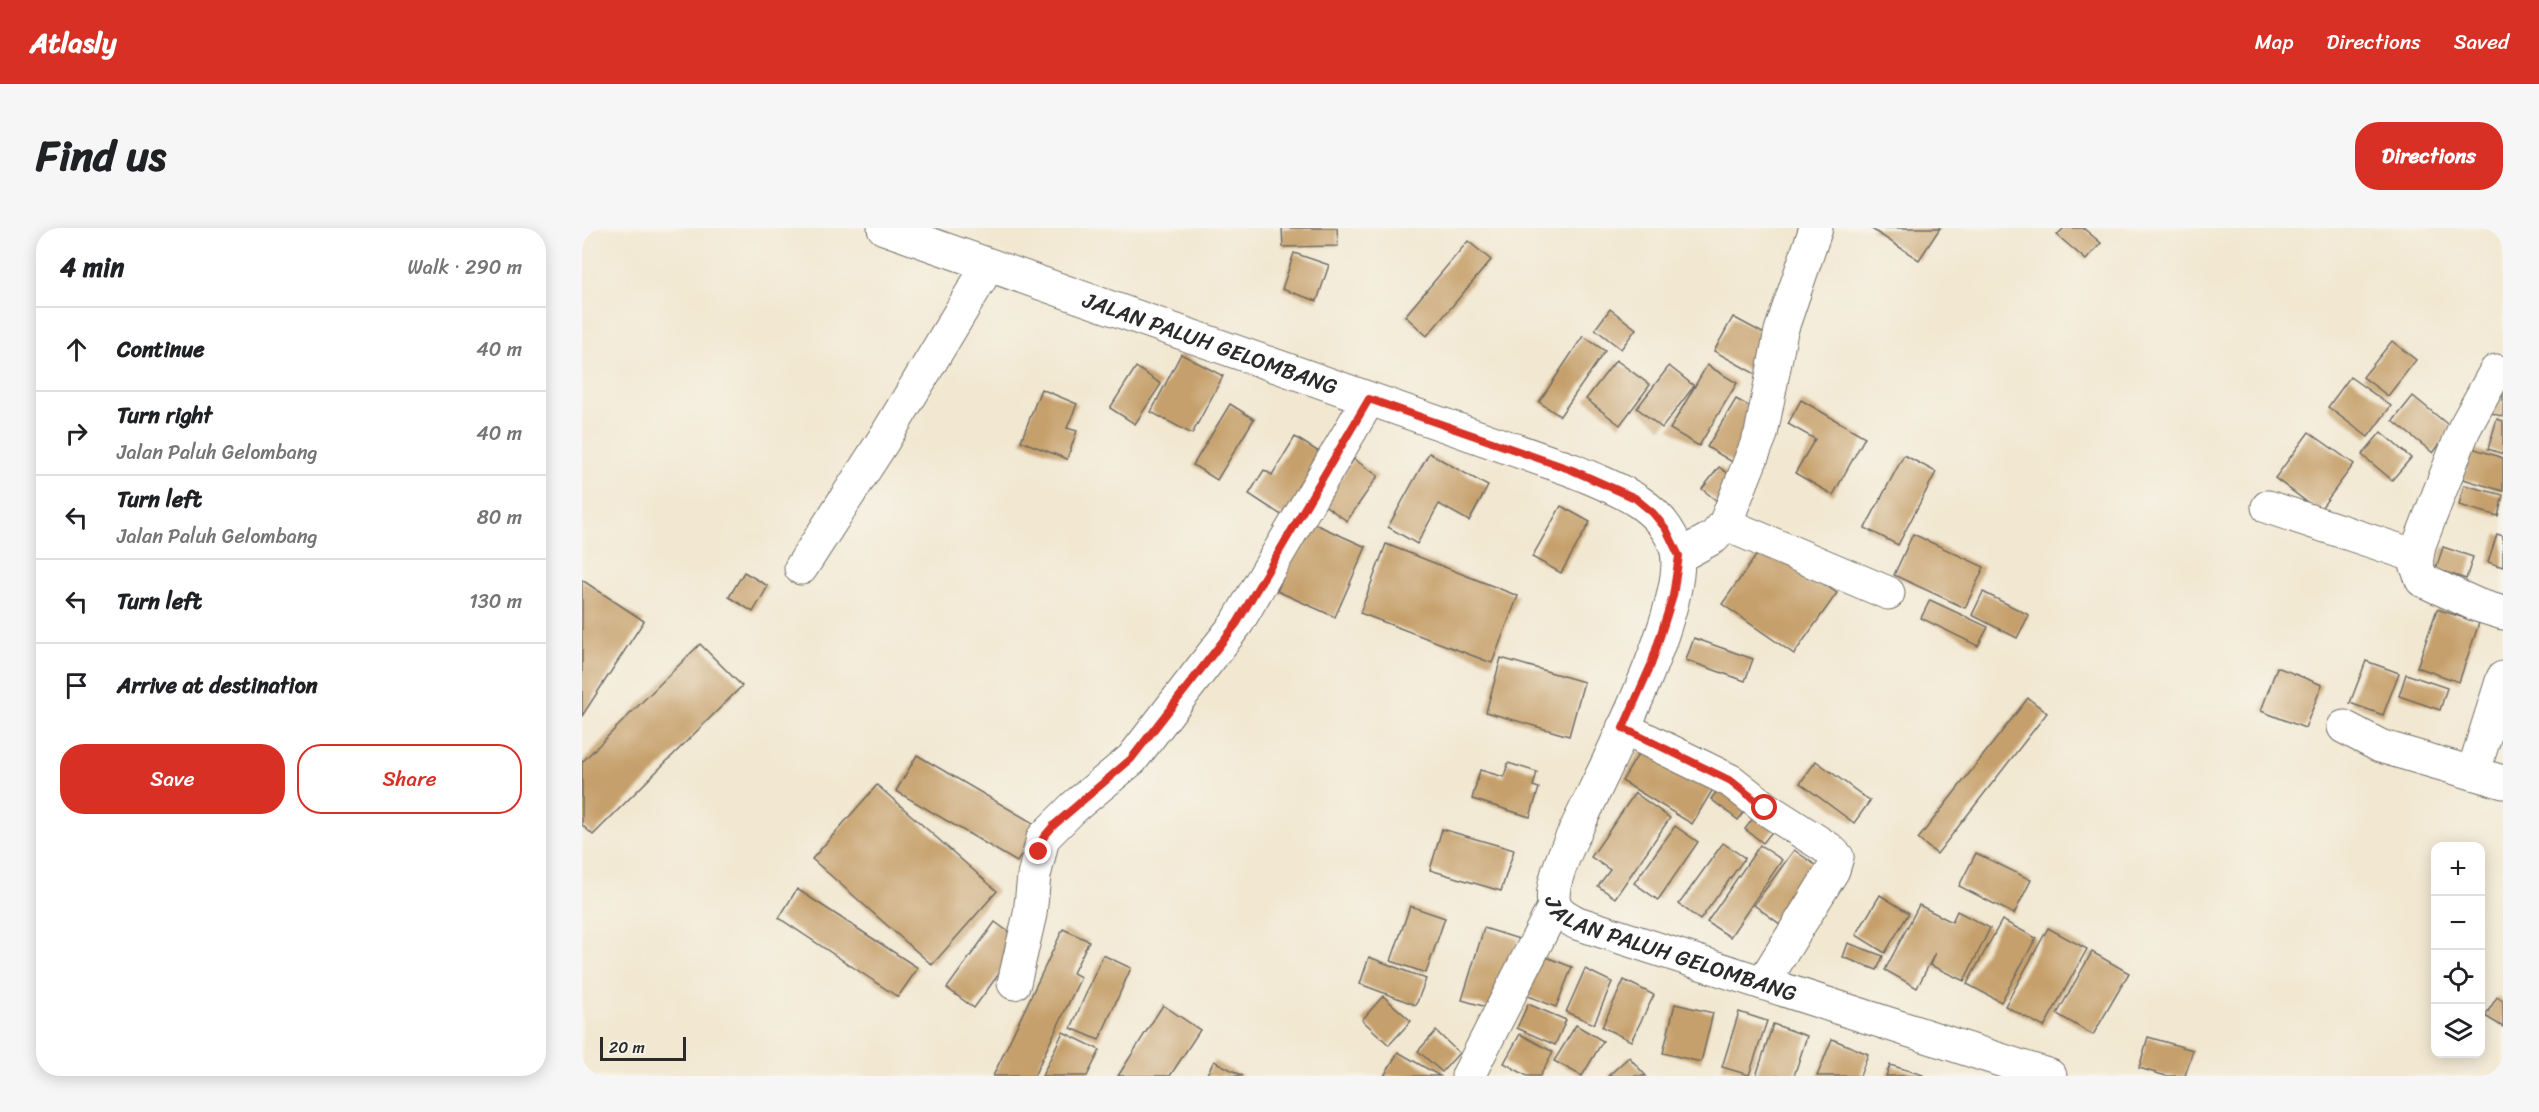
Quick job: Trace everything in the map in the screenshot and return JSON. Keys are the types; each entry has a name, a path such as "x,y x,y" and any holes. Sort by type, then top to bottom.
{"street":[{"name":"JALAN PALUH GELOMBANG","path":"885,228 1572,470 1635,498 1653,513 1666,529 1679,556 1673,596 1651,665 1564,854 1554,891 1555,905 1564,916 1577,923 2050,1076"},
{"path":"1679,556 1714,537 1725,524 1761,434 1781,331 1816,228"},
{"path":"801,568 884,441 988,266"},
{"path":"2496,371 2464,429 2441,484 2416,556 2417,570 2422,580 2460,598 2503,613"},
{"path":"1014,983 1030,914 1034,876 1043,838 1074,807 1131,759 1237,623 1369,399"},
{"path":"2268,507 2416,556"},
{"path":"1725,524 1888,592"},
{"path":"2344,727 2380,746 2488,778 2503,678"},
{"path":"1623,728 1731,781 1765,808 1838,857 1833,870 1763,983"},
{"path":"1468,1076 1555,905"}],"building":[{"path":"1282,228 1337,228 1338,246 1283,247"},
{"path":"1870,228 1940,228 1919,260"},
{"path":"2064,228 2083,228 2101,243 2086,260 2057,235"},
{"path":"1468,241 1491,260 1427,336 1405,316"},
{"path":"1294,253 1329,265 1317,301 1282,289"},
{"path":"1610,309 1636,329 1621,349 1595,329"},
{"path":"1733,317 1776,340 1757,375 1714,351"},
{"path":"1583,336 1605,351 1560,416 1539,402"},
{"path":"2392,341 2416,360 2388,396 2363,377"},
{"path":"1181,354 1223,376 1192,434 1151,412"},
{"path":"1616,360 1650,385 1620,425 1586,399"},
{"path":"1707,365 1737,383 1699,446 1670,429"},
{"path":"1669,366 1694,386 1662,428 1637,408"},
{"path":"1136,367 1161,384 1135,424 1110,408"},
{"path":"2350,377 2391,406 2368,437 2328,407"},
{"path":"2503,385 2503,417 2489,412"},
{"path":"1041,389 1077,404 1067,428 1077,431 1067,459 1021,441"},
{"path":"2413,396 2452,428 2433,453 2393,421"},
{"path":"1736,399 1763,414 1734,463 1707,447"},
{"path":"1801,400 1865,437 1833,495 1795,473 1815,439 1788,424"},
{"path":"1230,404 1254,419 1217,480 1193,465"},
{"path":"2497,419 2503,421 2503,454 2488,449"},
{"path":"2309,432 2354,464 2319,511 2275,478"},
{"path":"2381,432 2411,458 2392,480 2362,455"},
{"path":"1295,437 1327,457 1289,520 1249,494 1264,470 1272,475"},
{"path":"2472,448 2503,458 2503,491 2463,479"},
{"path":"1429,453 1488,486 1469,521 1439,504 1417,544 1388,527"},
{"path":"1904,455 1936,472 1898,545 1865,528"},
{"path":"1354,459 1378,476 1347,521 1323,504"},
{"path":"1719,467 1741,483 1723,506 1702,489"},
{"path":"2464,485 2503,495 2498,516 2459,505"},
{"path":"1561,506 1590,522 1561,573 1532,557"},
{"path":"1308,521 1366,547 1335,617 1277,591"},
{"path":"1913,534 1984,567 1965,608 1894,575"},
{"path":"2497,534 2503,536 2503,567 2488,562"},
{"path":"1765,543 1837,593 1794,654 1722,604"},
{"path":"1386,544 1518,596 1492,663 1360,613"},
{"path":"2443,547 2473,557 2466,579 2436,569"},
{"path":"744,572 768,586 753,612 729,597"},
{"path":"582,580 644,621 582,716"},
{"path":"1983,592 2029,615 2017,638 1972,615"},
{"path":"1930,600 1988,627 1978,646 1921,618"},
{"path":"2437,609 2479,623 2459,682 2417,667"},
{"path":"1694,638 1753,659 1745,681 1686,660"},
{"path":"700,644 742,686 593,835 582,825 582,762"},
{"path":"1501,658 1584,682 1569,736 1486,712"},
{"path":"2366,661 2399,673 2383,715 2350,703"},
{"path":"2277,667 2322,685 2305,728 2261,711"},
{"path":"2406,674 2447,688 2440,710 2399,696"},
{"path":"2028,698 2047,713 1937,854 1918,839"},
{"path":"1645,743 1715,786 1692,824 1622,781"},
{"path":"917,755 1038,826 1017,862 896,791"},
{"path":"1816,761 1870,801 1854,823 1800,783"},
{"path":"1508,763 1537,772 1533,786 1539,788 1530,817 1472,799 1480,770 1504,777"},
{"path":"1725,780 1752,801 1738,820 1711,799"},
{"path":"877,785 997,891 932,965 812,859"},
{"path":"1635,793 1670,818 1615,898 1598,886 1610,870 1591,857"},
{"path":"1761,808 1779,823 1763,843 1745,829"},
{"path":"1675,826 1698,842 1658,900 1634,883"},
{"path":"1442,829 1514,850 1501,891 1430,870"},
{"path":"1723,843 1745,858 1700,920 1679,904"},
{"path":"1760,845 1782,860 1730,937 1707,922"},
{"path":"1794,850 1828,874 1788,930 1754,905"},
{"path":"1976,853 2031,880 2014,914 1959,886"},
{"path":"797,889 918,968 898,997 779,918"},
{"path":"1880,895 1909,913 1885,953 1856,935"},
{"path":"1919,905 1952,922 1957,911 1990,928 1964,981 1930,965 1935,953 1917,988 1885,970"},
{"path":"1410,906 1445,918 1426,973 1391,961"},
{"path":"2002,920 2036,938 2001,1002 1967,984"},
{"path":"995,922 1022,942 974,1008 947,988"},
{"path":"1484,928 1519,939 1497,1010 1462,1000"},
{"path":"2048,928 2087,949 2044,1027 2005,1006"},
{"path":"1063,929 1089,941 1073,973 1081,977 1034,1076 993,1076"},
{"path":"1848,943 1883,956 1877,970 1843,957"},
{"path":"2092,952 2129,973 2093,1035 2057,1014"},
{"path":"1103,955 1131,968 1099,1040 1071,1028"},
{"path":"1541,955 1572,967 1556,1007 1526,995"},
{"path":"1369,957 1426,979 1416,1005 1360,984"},
{"path":"1585,969 1612,982 1594,1024 1566,1012"},
{"path":"1624,980 1654,995 1631,1041 1602,1027"},
{"path":"1383,996 1411,1021 1389,1045 1362,1020"},
{"path":"2497,997 2503,1001 2503,1027 2485,1016"},
{"path":"1528,1004 1566,1020 1555,1045 1517,1028"},
{"path":"1675,1004 1713,1013 1701,1062 1663,1053"},
{"path":"1163,1005 1200,1030 1170,1076 1118,1076"},
{"path":"1739,1012 1767,1021 1749,1075 1722,1067"},
{"path":"1773,1024 1807,1036 1794,1076 1756,1076"},
{"path":"1576,1025 1603,1041 1582,1076 1554,1061"},
{"path":"1436,1031 1459,1053 1442,1072 1418,1051"},
{"path":"1063,1032 1100,1050 1087,1076 1042,1076"},
{"path":"1520,1034 1553,1052 1540,1076 1527,1076 1504,1063"},
{"path":"2148,1037 2193,1050 2185,1076 2166,1076 2139,1068"},
{"path":"1832,1039 1868,1054 1860,1076 1817,1076"},
{"path":"1398,1052 1440,1076 1384,1076"},
{"path":"1629,1057 1646,1076 1608,1076"},
{"path":"1214,1061 1243,1076 1206,1076"},
{"path":"1890,1065 1923,1075 1923,1076 1886,1076"}],"route":[{"path":"1039,852 1043,838 1054,825 1131,759 1237,623 1369,399 1572,470 1635,498 1653,513 1675,543 1679,556 1673,596 1651,665 1623,728 1731,781 1765,808"}]}
